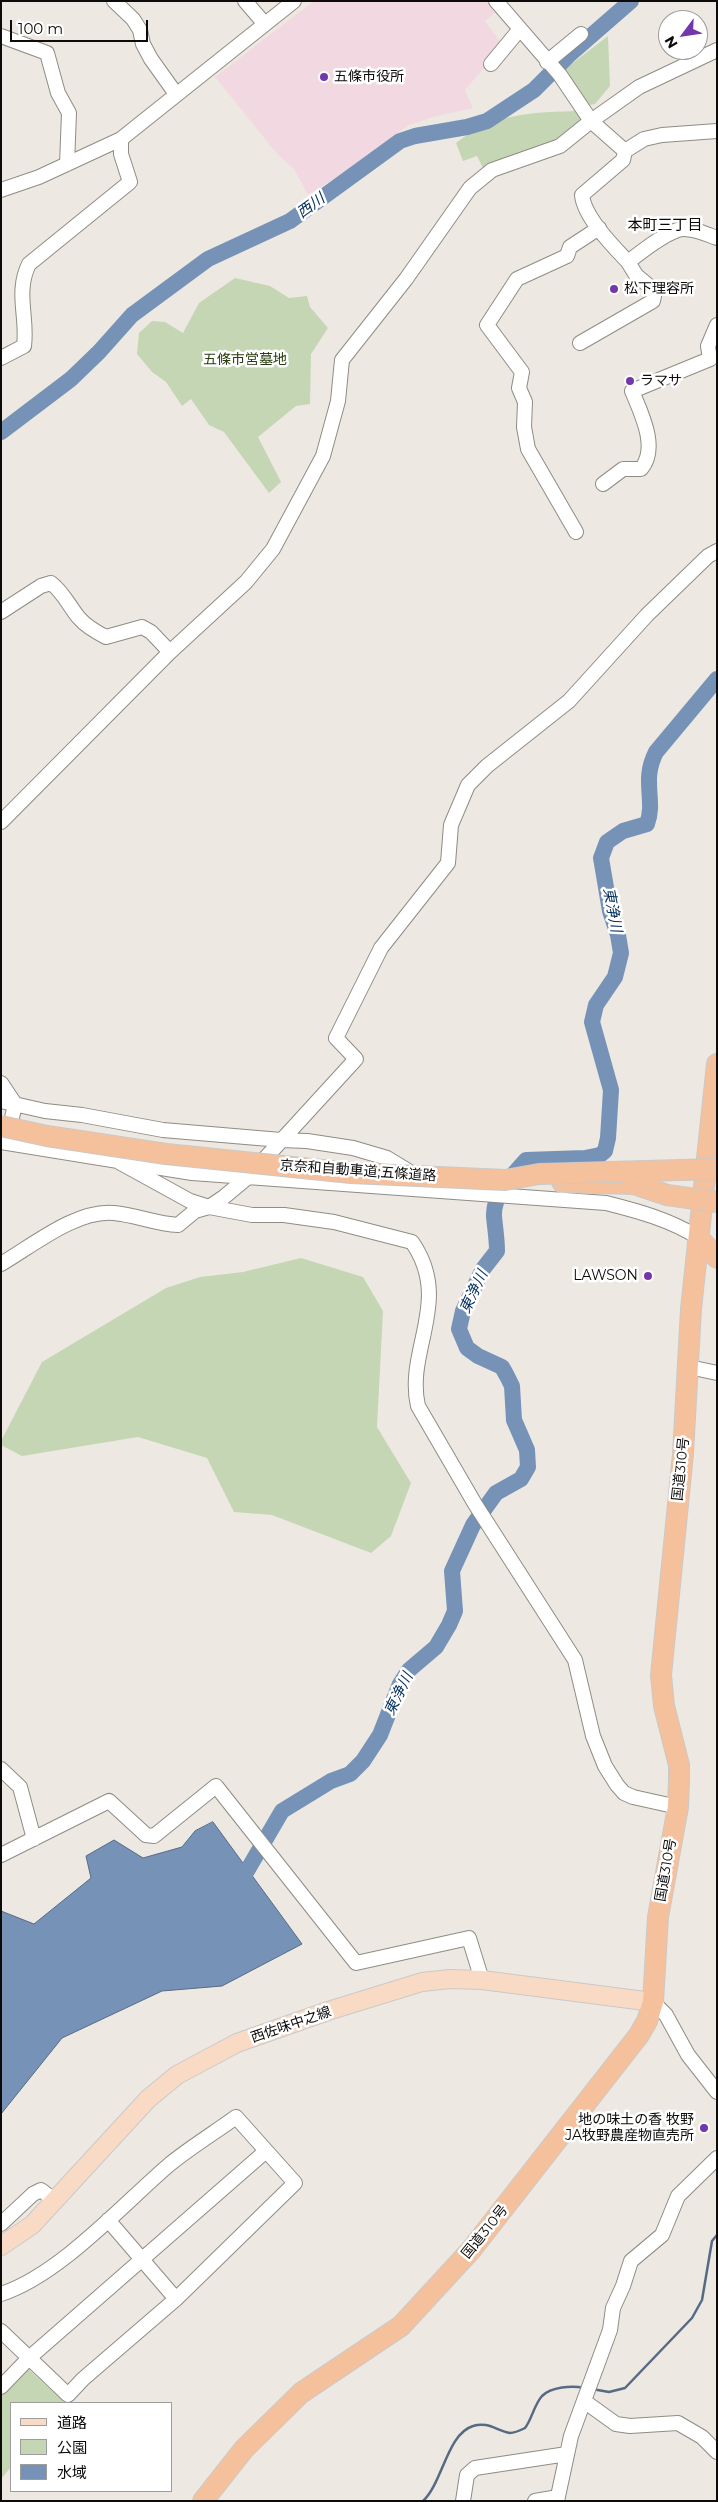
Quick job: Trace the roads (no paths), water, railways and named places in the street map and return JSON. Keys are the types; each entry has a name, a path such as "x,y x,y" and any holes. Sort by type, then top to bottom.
{"highway":[{"name":"国道310号","path":"203,2501 244,2450 301,2392 401,2326 471,2250 639,2035 653,2002 658,1917 678,1807 679,1764 664,1706 661,1675 683,1454 691,1309 708,1242 717,1064"},
{"name":"京奈和自動車道;五條道路","path":"3,1137 47,1136 236,1162 351,1172 634,1184 717,1190"},
{"path":"505,1180 539,1174 717,1169"},
{"path":"634,1184 667,1195 717,1202"},
{"path":"708,1242 717,1258"}],"main road":[{"name":"西佐味中之線","path":"1,2246 32,2225 148,2099 177,2075 220,2051 328,2011 422,1982 450,1979 482,1980 653,2002"}],"street":[{"path":"114,1 136,24 151,59 176,94"},
{"path":"245,1 264,23"},
{"path":"1,190 67,164 121,139 264,23 294,1"},
{"path":"496,1 560,75 591,121 625,151"},
{"path":"491,64 520,29"},
{"path":"548,63 581,34"},
{"path":"1,36 48,53 58,93 69,113 67,164"},
{"path":"1,822 170,652 246,582 272,550 323,456 338,402 342,360 406,278 470,188 492,170 560,146 639,87 717,50"},
{"path":"580,343 653,301 656,291 636,275 628,262 599,228 582,203 582,195 623,160 625,151 644,139 662,135 717,131"},
{"path":"1,358 24,346 26,334 21,293 22,277 29,264 130,182 121,154 121,139"},
{"path":"576,532 528,449 524,428 525,402 519,388 522,372 487,325 517,279 567,256 570,247 599,228"},
{"path":"628,262 647,248 681,229 694,230 717,238"},
{"path":"603,484 623,469 641,469 648,461 649,444 643,418 632,391 710,360 708,346 717,325"},
{"path":"1,1264 77,1219 114,1213 162,1225 178,1225 195,1211 209,1207 248,1177 312,1104 356,1059 336,1038 381,948 448,863 451,825 468,785 487,766 570,701 647,614 695,568 717,551"},
{"path":"1,612 40,586 51,584 61,592 79,618 93,630 106,637 142,627 151,632 170,652"},
{"path":"1,1083 8,1102 3,1137 119,1162 192,1172 428,1188 606,1203 644,1213 683,1228 708,1242"},
{"path":"8,1102 45,1111 181,1132 282,1140 307,1140 368,1151 403,1167 428,1188"},
{"path":"119,1162 128,1123"},
{"path":"119,1162 190,1201 209,1207 252,1215 284,1214 334,1222 412,1242 422,1256 428,1273 429,1298 425,1336 414,1389 418,1406 475,1504 576,1660 593,1736 605,1766 617,1785 624,1793 633,1797 678,1807"},
{"path":"689,1367 717,1373"},
{"path":"1,1769 20,1787 34,1839"},
{"path":"1,1854 109,1801 146,1835 154,1836 216,1786 356,1963 469,1938 482,1980"},
{"path":"653,2002 666,2015 688,2055 717,2092"},
{"path":"1,2294 34,2280 108,2220 172,2163 236,2117 295,2183 176,2299 82,2380 68,2395 1,2331"},
{"path":"1,2388 29,2358 266,2151"},
{"path":"535,2501 557,2499 567,2454 584,2400 592,2383 610,2330 616,2300 623,2286 631,2261 662,2236 678,2196 717,2158"},
{"path":"1,2224 33,2194 41,2190 54,2200"},
{"path":"108,2220 176,2299"},
{"path":"584,2400 616,2424 630,2426 678,2423 702,2437 717,2452"},
{"path":"463,2501 467,2475 475,2468 567,2454"}],"water":[{"path":"213,1822 302,1944 222,1986 162,1991 62,2038 1,2114 1,1911 34,1924 91,1878 86,1856 114,1840 143,1858 182,1847 195,1831"}],"waterway":[{"name":"西川","path":"1,432 71,379 99,352 132,315 208,259 290,221 400,141 415,136 467,127 487,121 534,90 569,55 631,1"},
{"name":"東浄川","path":"237,1888 282,1811 331,1781 350,1774 363,1761 380,1735 400,1684 409,1670 436,1647 449,1625 455,1611 452,1571 473,1525 496,1493 521,1479 528,1467 527,1450 514,1420 512,1386 502,1367 478,1356 467,1348 459,1329 463,1311 483,1269 497,1251 494,1216 497,1200 505,1185 526,1160 585,1158 600,1155 605,1151 608,1138 611,1090 592,1022 596,1005 615,977 621,953 618,935 610,911 601,858 607,842 623,831 647,824 650,807 650,772 656,752 717,679"},
{"path":"592,2389 609,2392 625,2388 692,2318 702,2300 712,2241 717,2235"},
{"path":"423,2501 436,2482 451,2448 464,2431 478,2425 488,2425 510,2433 518,2431 525,2428 539,2400 546,2393 562,2387 584,2388"}],"place":[{"name":"五條市役所","path":"324,77"},
{"name":"松下理容所","path":"614,289"},
{"name":"ラマサ","path":"630,381"},
{"name":"LAWSON","path":"648,1276"},
{"name":"地の味土の香 牧野 JA牧野農産物直売所","path":"704,2128"}],"district":[{"name":"本町三丁目","path":"665,226"}],"park label":[{"name":"五條市営墓地","path":"245,360"}]}
